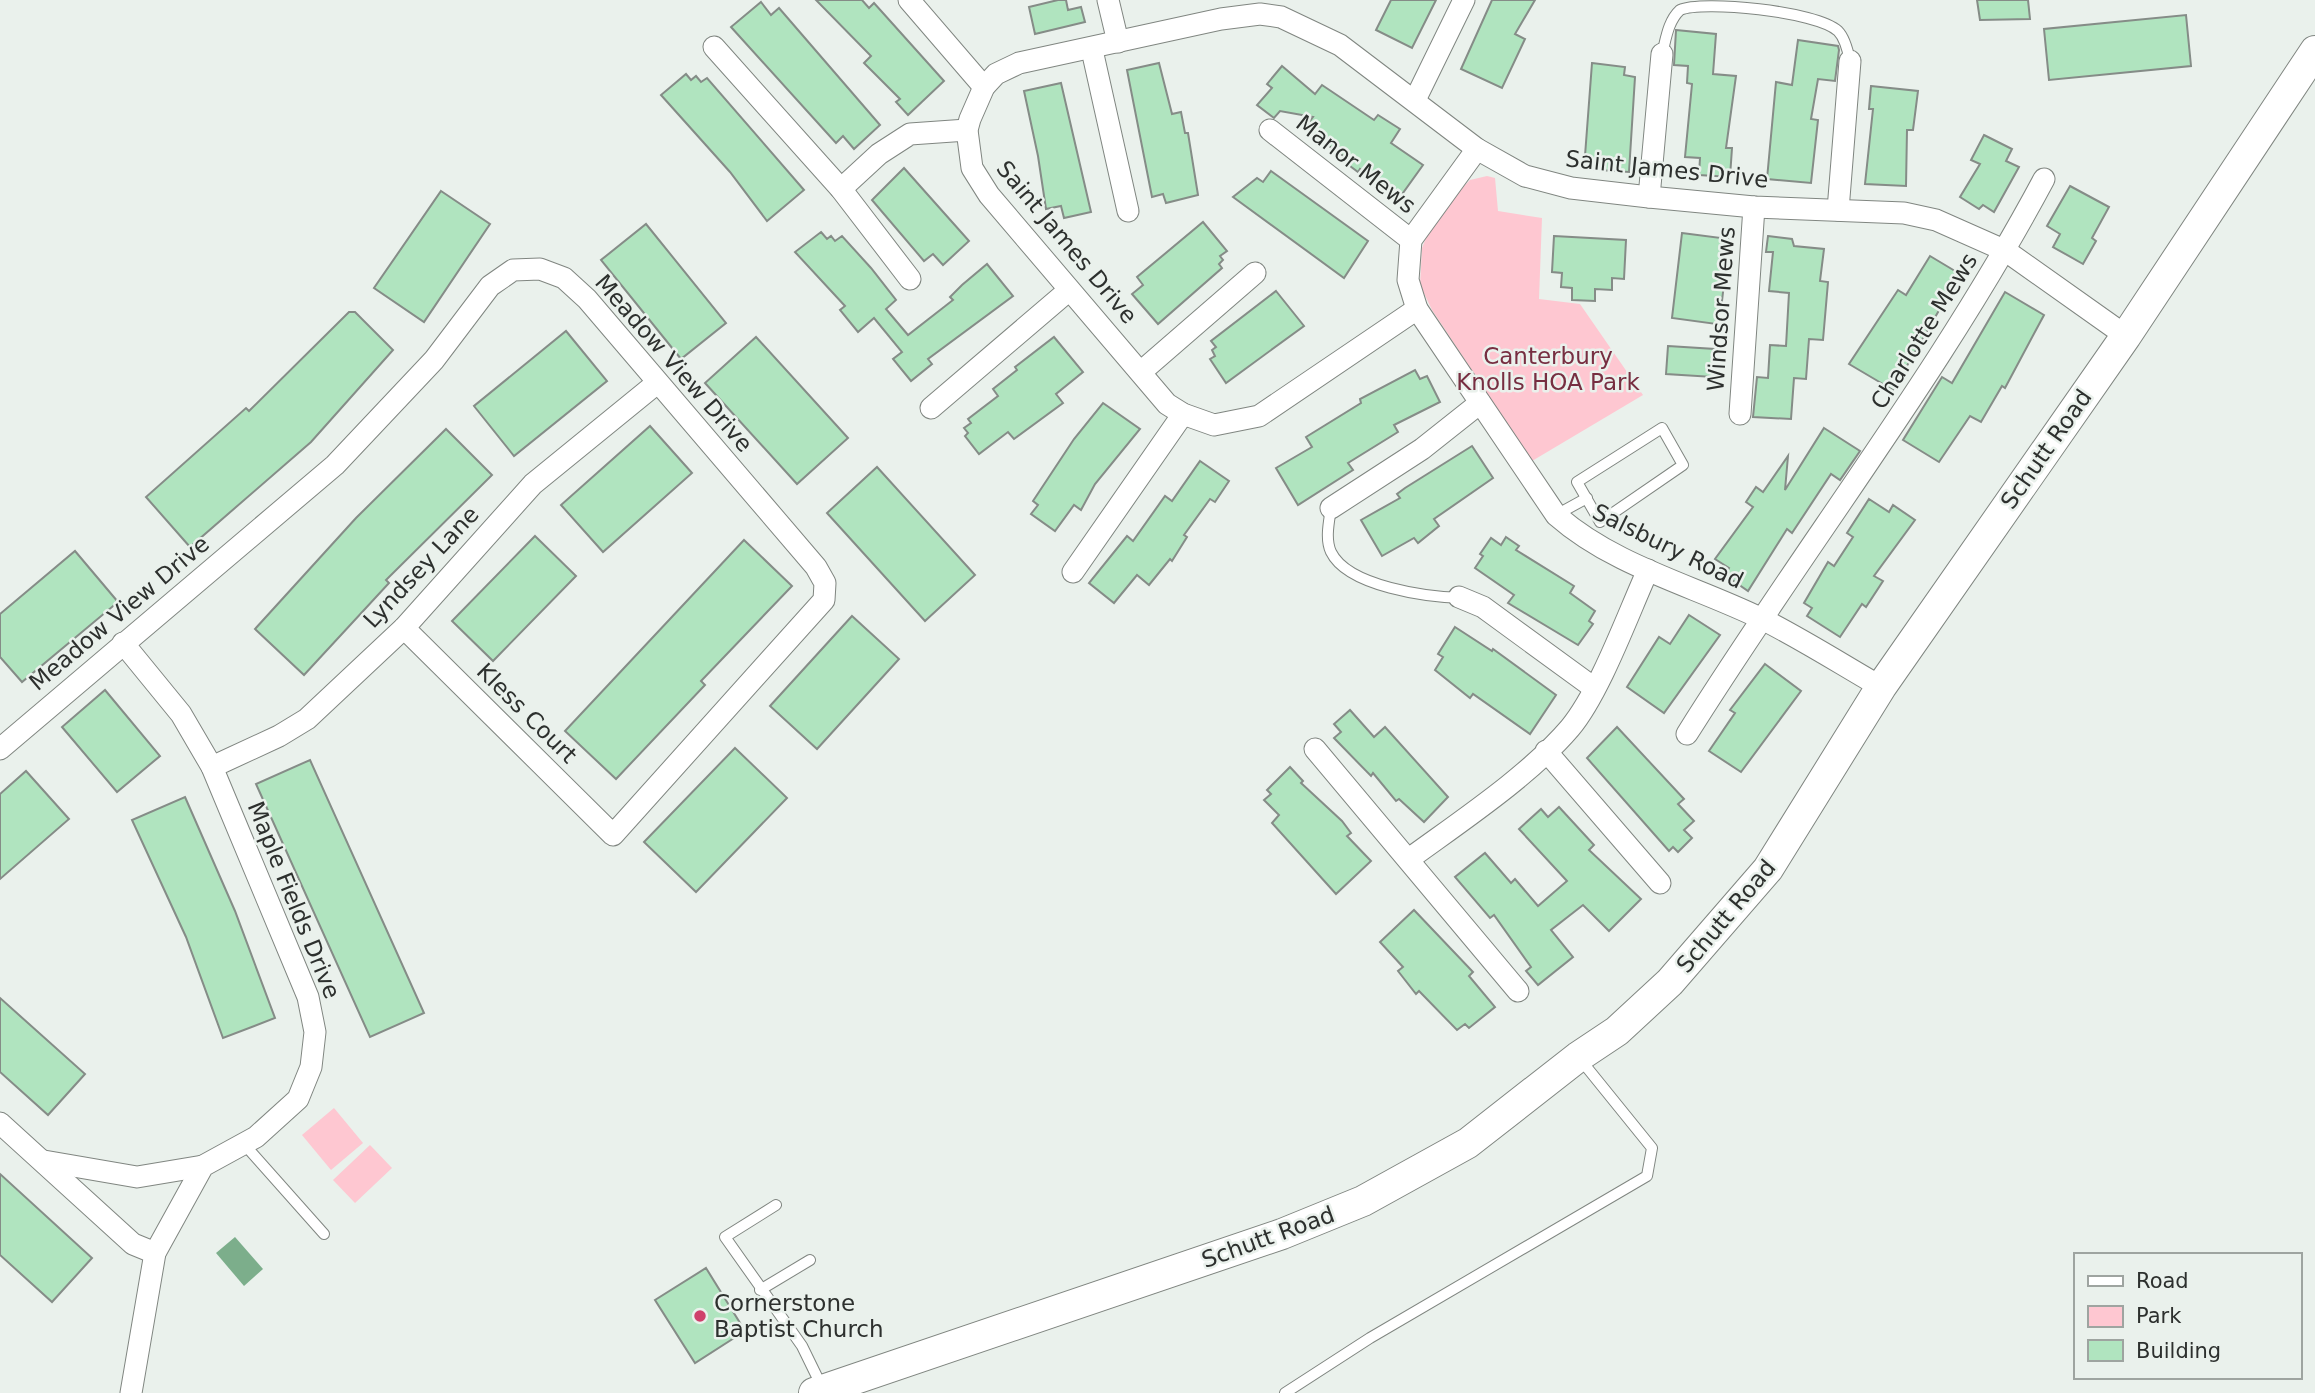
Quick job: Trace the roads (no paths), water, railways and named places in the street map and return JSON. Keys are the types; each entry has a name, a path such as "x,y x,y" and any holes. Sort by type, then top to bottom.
{"street":[{"path":"909,0 984,87"},
{"path":"1108,0 1118,42"},
{"path":"1415,100 1464,0"},
{"name":"Saint James Drive","path":"1417,309 1259,415 1214,425 1183,414 1167,404 1142,372 1068,290 989,195 972,168 967,130 984,87 996,74 1019,63 1092,50 1262,7 1340,45 1477,149 1525,176 1571,188 1649,197 1754,207 1904,213 1936,220 2006,251 2126,336"},
{"path":"714,47 841,190 910,279"},
{"path":"1092,50 1128,211"},
{"name":"Schutt Road","path":"819,1391 1282,1234 1363,1201 1468,1143 1578,1056 1617,1031 1670,982 1742,903 1768,869 1881,687 2126,336 2315,51"},
{"path":"1649,197 1662,54"},
{"path":"1838,210 1850,61"},
{"path":"841,190 879,155 910,134 967,130"},
{"name":"Manor Mews","path":"1270,130 1411,240"},
{"path":"1411,240 1477,149"},
{"name":"Charlotte Mews","path":"1687,734 1760,618 1886,439 2006,251 2044,179"},
{"name":"Windsor Mews","path":"1740,414 1754,207"},
{"name":"Salsbury Road","path":"1411,240 1408,279 1417,309 1556,515 1577,534 1648,570 1760,618 1881,687"},
{"name":"Meadow View Drive","path":"0,749 335,465 434,360 490,286 513,270 540,269 564,278 587,299 816,567 825,583 824,600 613,835"},
{"path":"1142,372 1255,273"},
{"path":"931,408 1068,290"},
{"name":"Lyndsey Lane","path":"212,767 279,736 307,719 404,628 533,484 657,383"},
{"path":"1331,508 1422,449 1480,403"},
{"path":"1073,572 1183,414"},
{"path":"1409,859 1546,751 1571,727 1594,688 1648,570"},
{"path":"1461,598 1483,607 1594,688"},
{"name":"Kless Court","path":"404,628 613,835"},
{"name":"Maple Fields Drive","path":"42,1161 137,1177 202,1166 256,1137 298,1099 310,1066 315,1032 308,997 212,767 181,714 123,643"},
{"path":"1315,749 1518,991"},
{"path":"1546,751 1660,883"},
{"path":"0,1123 133,1244 155,1253"},
{"path":"131,1393 155,1253 202,1166"}],"lane":[{"path":"1662,54 1671,23 1680,10 1691,3 1709,1 1786,10 1815,19 1838,31 1847,47 1850,61"},
{"path":"1662,428 1683,464 1600,522 1587,498 1577,482 1662,428"},
{"path":"1556,515 1587,498"},
{"path":"1331,508 1328,528 1331,552 1343,566 1364,578 1400,590 1431,597 1461,598"},
{"path":"1285,1393 1370,1338 1647,1176 1652,1148 1578,1056"},
{"path":"244,1144 324,1234"},
{"path":"776,1205 725,1237 802,1346 819,1391"},
{"path":"761,1290 810,1260"}],"place":[{"name":"Cornerstone Baptist Church","path":"700,1316"}],"park label":[{"name":"Canterbury Knolls HOA Park","path":"1548,369"}]}
